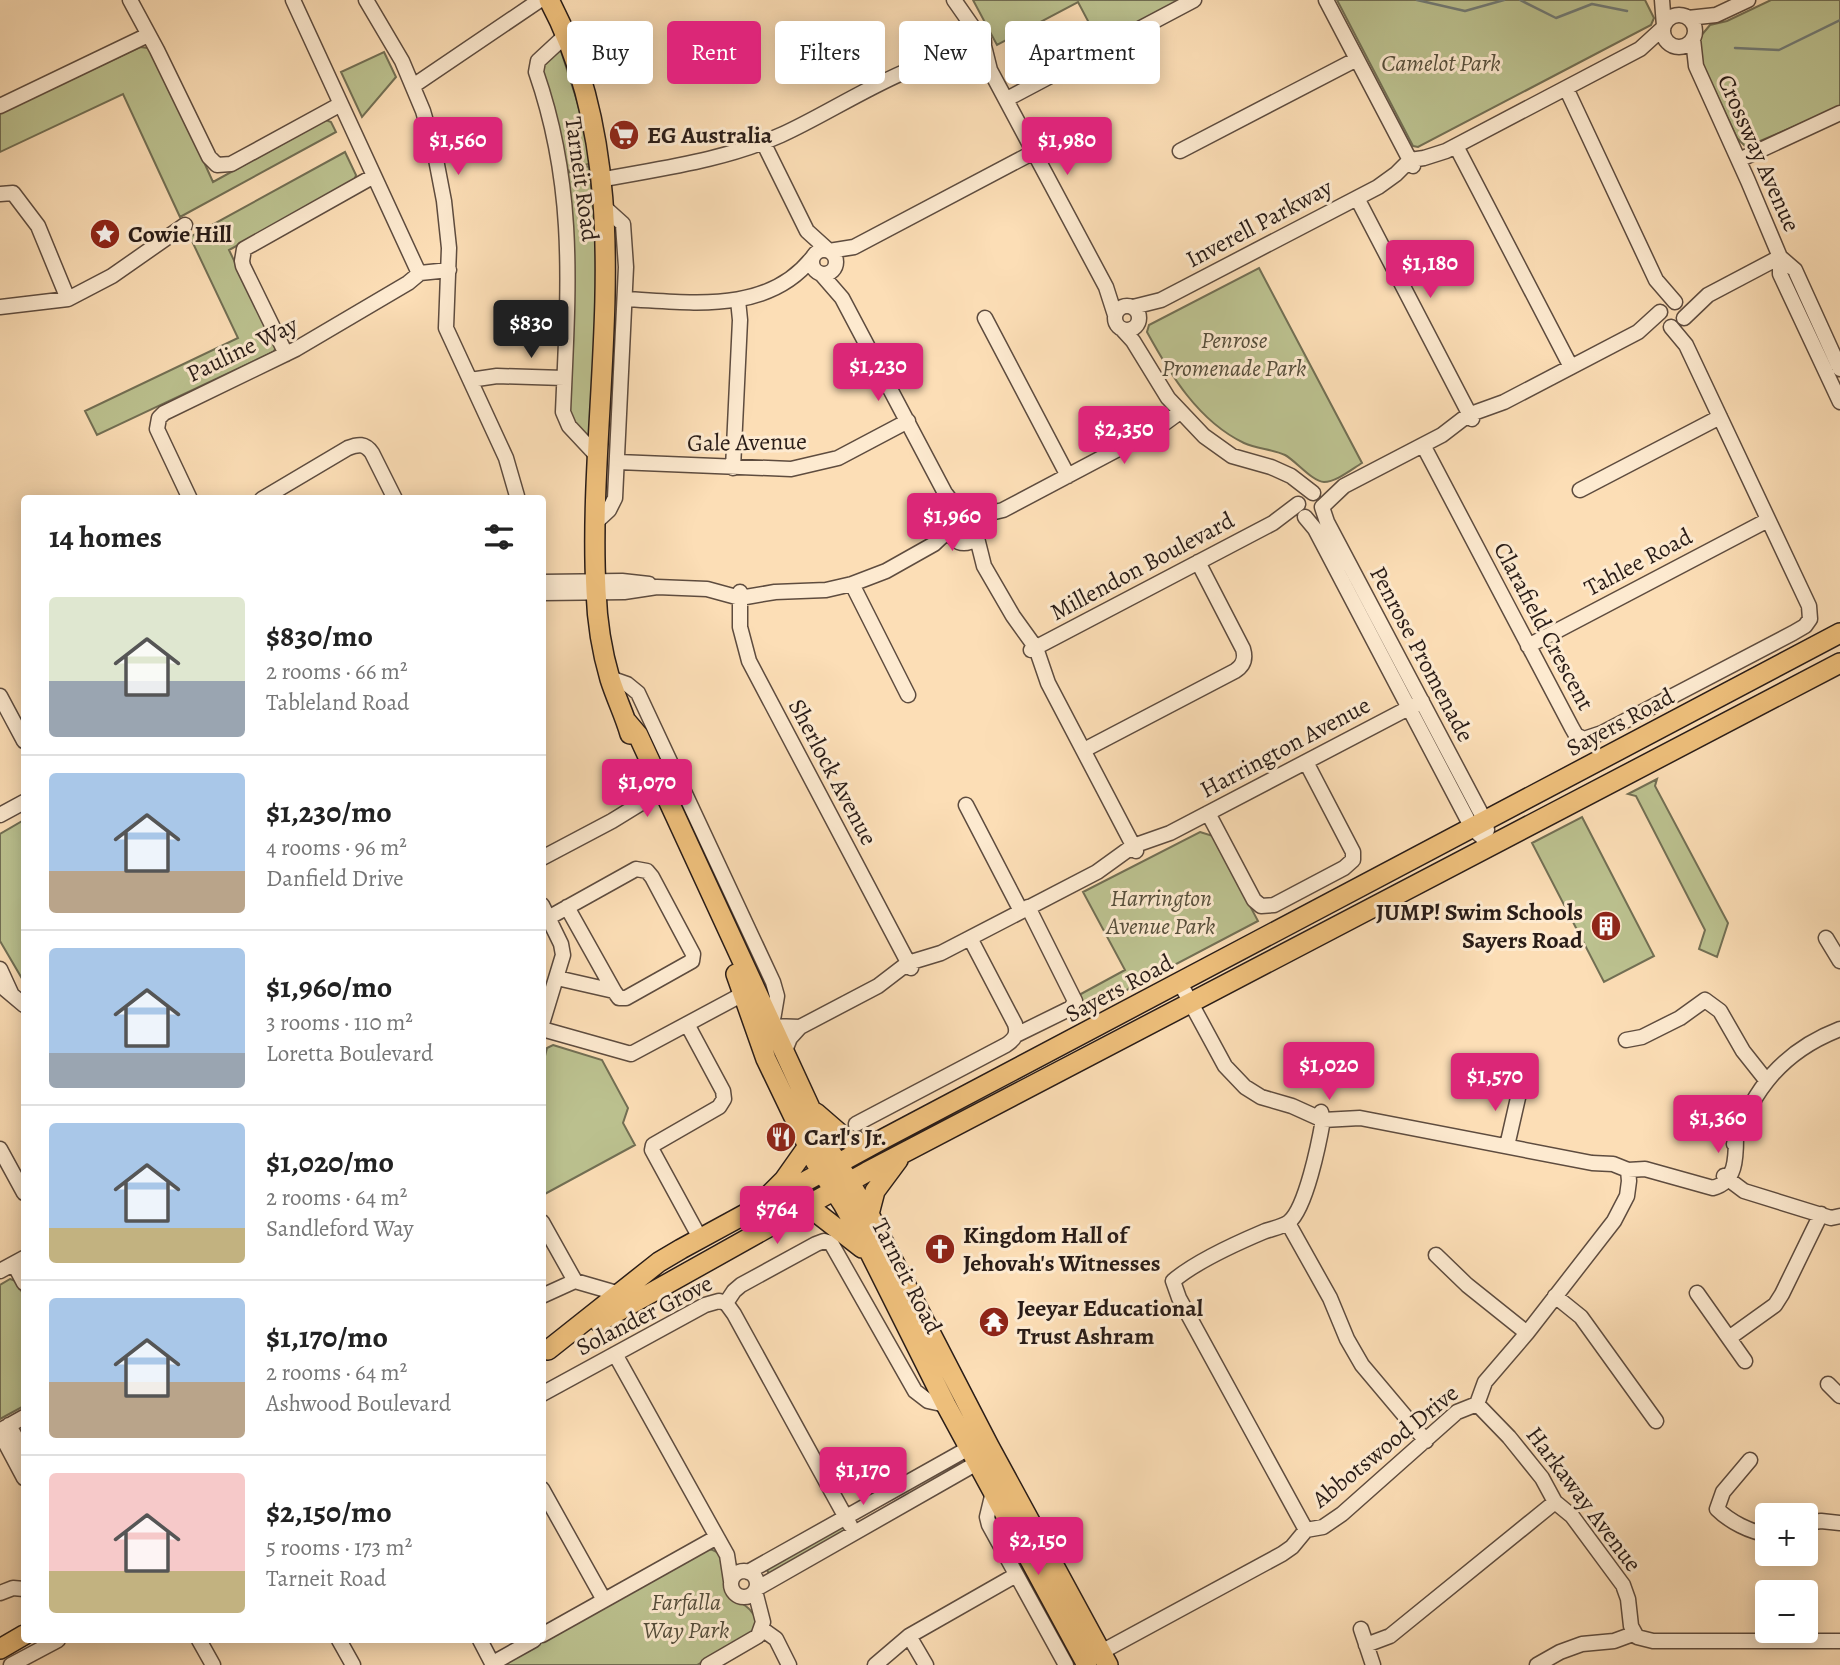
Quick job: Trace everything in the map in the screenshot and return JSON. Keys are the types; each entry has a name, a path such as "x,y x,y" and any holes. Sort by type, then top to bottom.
{"main road":[{"name":"Tarneit Road","path":"549,0 583,86 593,124 603,206 606,270 596,587 610,678 627,722 638,735 661,796 706,885 810,1108 829,1168"},
{"name":"Sayers Road","path":"546,1350 659,1262 700,1238 878,1141 1840,633"},
{"name":"Sayers Road","path":"546,1350 903,1153 1840,663"},
{"name":"Tarneit Road","path":"706,885 766,1059 808,1146 869,1214 989,1446 1090,1661"},
{"path":"810,1108 846,1139 878,1141"},
{"path":"757,1207 784,1180 808,1146"},
{"path":"869,1214 875,1191 903,1153"},
{"name":"Tarneit Road","path":"842,1186 871,1255 946,1405 1090,1661"},
{"path":"798,1211 822,1216 871,1255"},
{"path":"0,1649 21,1636"}],"street":[{"path":"130,0 158,50 209,157 216,165 231,164 341,104"},
{"path":"293,0 420,273 449,270"},
{"path":"366,0 391,39 428,127 442,183 447,227 449,270 446,328 506,458 517,495"},
{"path":"475,43 500,18 527,0"},
{"path":"413,86 540,0"},
{"path":"1007,99 1194,0"},
{"path":"1326,0 1411,164"},
{"path":"1665,0 1688,17 1695,29 1693,39"},
{"path":"1665,0 1665,39 1675,46 1686,46 1716,15"},
{"path":"1664,27 1667,21 1676,15 1716,15 1748,0"},
{"path":"956,4 968,21"},
{"name":"Inverell Parkway","path":"1131,306 1161,300 1378,187 1411,164 1451,149 1640,50 1664,27"},
{"path":"0,106 148,36"},
{"name":"Tarneit Road","path":"565,36 535,67 556,147 565,202 569,264 563,412 566,422 598,457"},
{"name":"Crossway Avenue","path":"1693,39 1696,66 1780,257 1795,270 1834,359 1840,402"},
{"name":"Inverell Parkway","path":"1640,50 1675,46"},
{"name":"Crossway Avenue","path":"1675,46 1696,66"},
{"path":"1180,151 1357,59"},
{"path":"991,72 1106,287 1115,322 1141,354 1157,383 1180,412 1205,436 1232,456 1271,467 1297,480 1318,500"},
{"path":"600,180 683,166 763,142 899,76"},
{"path":"1566,88 1656,280 1684,310 1677,322"},
{"path":"1739,160 1840,113"},
{"path":"763,142 807,231 813,268 842,298 945,493 954,537 984,566 1013,616 1018,636 1033,649 1035,667 1048,683 1135,848"},
{"path":"1451,149 1571,367"},
{"path":"793,278 831,272 854,247 1034,152"},
{"path":"286,354 243,266 244,249 248,244 374,176"},
{"path":"0,194 13,193 38,226 68,299"},
{"path":"1357,198 1471,417"},
{"name":"Tarneit Road","path":"596,522 614,505 625,299 625,230 620,220 603,206"},
{"path":"0,307 68,299 113,276 185,225"},
{"path":"807,231 834,256 842,298"},
{"path":"625,299 705,302 738,300 767,292 793,278 820,251 854,247"},
{"path":"1318,500 1442,435 1458,431 1471,417 1492,412 1504,402 1638,332 1677,322 1708,295 1780,257"},
{"name":"Pauline Way","path":"188,495 157,429 159,418 170,409 286,354 408,283 420,273"},
{"path":"1656,280 1662,321 1677,322"},
{"path":"1106,287 1138,311 1141,354"},
{"path":"1638,332 1668,303 1708,295"},
{"path":"733,467 740,320 738,300"},
{"name":"Inverell Parkway","path":"1139,322 1161,300"},
{"path":"1115,315 1119,309 1131,306"},
{"path":"985,318 1068,476"},
{"path":"1122,329 1130,330 1139,322"},
{"name":"Clarafield Crescent","path":"1423,445 1572,728 1581,738 1594,737 1809,622 1811,613 1677,322"},
{"path":"470,380 497,376 564,378"},
{"path":"924,551 971,540 1003,510 1158,428 1180,412"},
{"path":"1580,490 1720,417"},
{"name":"Gale Avenue","path":"618,462 791,469 823,463 908,421"},
{"path":"270,495 348,448 359,445 367,447 372,453 394,495"},
{"name":"Penrose Promenade","path":"1283,473 1297,492 1301,510 1315,528 1415,704 1491,845"},
{"path":"945,493 976,525 984,566"},
{"path":"1306,494 1318,500 1316,516 1301,510 1306,494"},
{"name":"Penrose Promenade","path":"1318,500 1415,704"},
{"path":"546,593 642,582 657,587 707,589 726,585 740,594 760,586 775,592 816,592 852,584 886,571 944,537 957,519 1003,510"},
{"name":"Millendon Boulevard","path":"1033,649 1301,510"},
{"name":"Tahlee Road","path":"1528,646 1769,520"},
{"path":"1084,750 1235,671 1243,664 1245,656 1242,646 1198,562"},
{"path":"546,582 596,587"},
{"path":"852,584 908,695"},
{"name":"Sherlock Avenue","path":"740,594 741,635 750,661 909,966"},
{"path":"610,678 632,687 638,693 775,986 777,996 772,1026"},
{"path":"0,696 21,735"},
{"name":"Harrington Avenue","path":"772,1026 800,1027 878,986 909,966 970,938 1097,872 1135,848 1170,833 1415,704"},
{"path":"1208,813 1254,900 1261,906 1274,905 1344,868 1353,860 1353,852 1306,762"},
{"path":"546,857 612,821 634,815 661,796"},
{"path":"0,815 21,804"},
{"path":"856,1124 1006,1045 1016,1035 1072,1008 1075,1001 1074,994 966,805"},
{"path":"546,911 567,907 636,869 647,872 691,948 692,961 626,998 619,998 567,907"},
{"path":"546,913 561,944 563,955 546,1014"},
{"path":"970,938 1015,1024 1016,1035"},
{"path":"1826,938 1840,961"},
{"path":"0,969 6,989 21,1002"},
{"path":"557,978 614,991"},
{"path":"1181,983 1230,1072 1245,1087 1261,1097 1292,1106 1307,1107 1320,1117"},
{"path":"546,1028 631,1054 743,994"},
{"path":"1626,1040 1642,1037 1680,1018 1705,1000 1720,1011 1743,1051 1766,1080"},
{"path":"687,1024 723,1090 724,1099 719,1107 653,1145 652,1150 700,1238"},
{"path":"784,1053 790,1038 800,1027"},
{"path":"1726,1178 1736,1137 1751,1102 1766,1080 1798,1053 1840,1029"},
{"path":"1507,1146 1520,1089"},
{"path":"878,1141 888,1107"},
{"path":"1320,1117 1336,1111 1592,1163 1628,1175 1644,1169 1684,1180 1715,1182 1726,1178"},
{"path":"1306,1530 1172,1281 1189,1269 1262,1232 1288,1223 1300,1204 1309,1180 1320,1117"},
{"path":"0,1150 21,1188"},
{"name":"Abbotswood Drive","path":"1090,1661 1282,1554 1292,1547 1306,1530 1323,1527 1331,1522 1457,1412 1477,1404 1485,1382 1527,1333 1617,1215 1628,1175"},
{"path":"1726,1178 1744,1191 1831,1218 1840,1216"},
{"path":"1729,1338 1774,1305 1821,1214"},
{"path":"1288,1223 1330,1298 1347,1339 1362,1365 1426,1441"},
{"path":"546,1229 575,1281"},
{"name":"Solander Grove","path":"546,1392 705,1305 719,1301 726,1303 741,1285 816,1244 829,1241 836,1248 915,1391 928,1401 946,1405"},
{"path":"1436,1255 1467,1285 1527,1333"},
{"path":"0,1271 19,1261"},
{"path":"546,1294 575,1281 620,1294"},
{"path":"1697,1293 1745,1361"},
{"path":"1555,1296 1581,1317 1656,1421"},
{"path":"726,1303 854,1533"},
{"path":"615,1354 727,1555 731,1588 738,1597 750,1604 760,1627 780,1649 789,1665"},
{"path":"1828,1384 1840,1396"},
{"name":"Harkaway Avenue","path":"1477,1404 1509,1437 1542,1478 1555,1502 1572,1516 1623,1585 1633,1634"},
{"path":"3,1430 21,1419"},
{"path":"3,1430 21,1450"},
{"path":"3,1430 21,1471"},
{"path":"738,1597 749,1596 854,1533 989,1446"},
{"path":"731,1581 739,1572 748,1572 845,1517 973,1456"},
{"path":"1751,1460 1723,1492 1717,1510 1746,1528 1755,1530"},
{"path":"993,1492 987,1520 1016,1575 1090,1661"},
{"path":"546,1496 604,1600"},
{"path":"1366,1645 1390,1636 1555,1502"},
{"path":"1818,1521 1840,1523"},
{"path":"546,1633 717,1537"},
{"path":"727,1555 755,1577 760,1627"},
{"path":"875,1665 909,1636 1016,1575"},
{"path":"0,1593 13,1588 21,1589"},
{"path":"708,1665 760,1627"},
{"path":"1361,1629 1373,1665"},
{"path":"1537,1665 1582,1644 1614,1641 1633,1634 1653,1641 1840,1641"},
{"path":"909,1636 926,1665"},
{"path":"11,1665 52,1643"},
{"path":"201,1643 213,1665"},
{"path":"341,1643 353,1665"},
{"path":"482,1643 493,1664 529,1643"}],"green space":[{"path":"973,0 1186,0 1146,21 1088,21 1078,2 1042,21 1005,21 1005,41 997,45 991,34 991,21 984,21"},
{"name":"Camelot Park","path":"1337,0 1645,0 1654,18 1651,25 1418,147 1413,146"},
{"path":"1771,0 1840,0 1840,107 1746,147 1737,138 1701,61 1698,45 1700,37 1710,25 1727,21"},
{"path":"140,47 148,48 156,56 213,182 326,120 331,122 336,132 180,217 123,94 0,152 0,113"},
{"path":"560,48 567,70 567,84 572,84 578,104 591,163 567,171 540,68"},
{"path":"384,52 396,77 362,117 341,72"},
{"path":"345,152 356,175 354,181 229,250 276,348 273,352 97,435 85,411 238,338 190,237"},
{"path":"589,166 599,262 588,437 569,418 567,173"},
{"name":"Penrose Promenade Park","path":"1259,268 1362,463 1334,480 1320,481 1285,455 1254,447 1228,434 1187,395 1147,332 1149,325"},
{"path":"1657,779 1655,786 1728,923 1717,957 1699,949 1705,930 1636,796 1628,794"},
{"path":"1582,817 1654,956 1604,982 1532,843"},
{"path":"21,822 21,977 0,941 0,834"},
{"name":"Harrington Avenue Park","path":"1200,832 1213,836 1258,921 1087,1011 1079,995 1125,970 1083,892"},
{"path":"553,1045 602,1060 628,1108 623,1123 635,1145 546,1193 546,1052 547,1048"},
{"path":"10,1279 16,1281 21,1290 21,1408 0,1419 0,1285"},
{"path":"843,1526 845,1532 769,1574 766,1568"},
{"name":"Farfalla Way Park","path":"708,1549 715,1551 723,1560 729,1593 749,1609 757,1622 751,1634 697,1665 506,1665 540,1643 546,1643 546,1640"}],"waterway":[{"path":"1417,0 1465,11 1504,0"},
{"path":"1520,0 1556,18 1592,4 1627,11"},
{"path":"1735,48 1779,50 1840,20"}],"place":[{"name":"EG Australia","path":"624,135"},
{"name":"Cowie Hill","path":"105,234"},
{"name":"JUMP! Swim Schools Sayers Road","path":"1606,926"},
{"name":"Carl's Jr.","path":"781,1137"},
{"name":"Kingdom Hall of Jehovah's Witnesses","path":"940,1249"},
{"name":"Jeeyar Educational Trust Ashram","path":"994,1322"}]}
